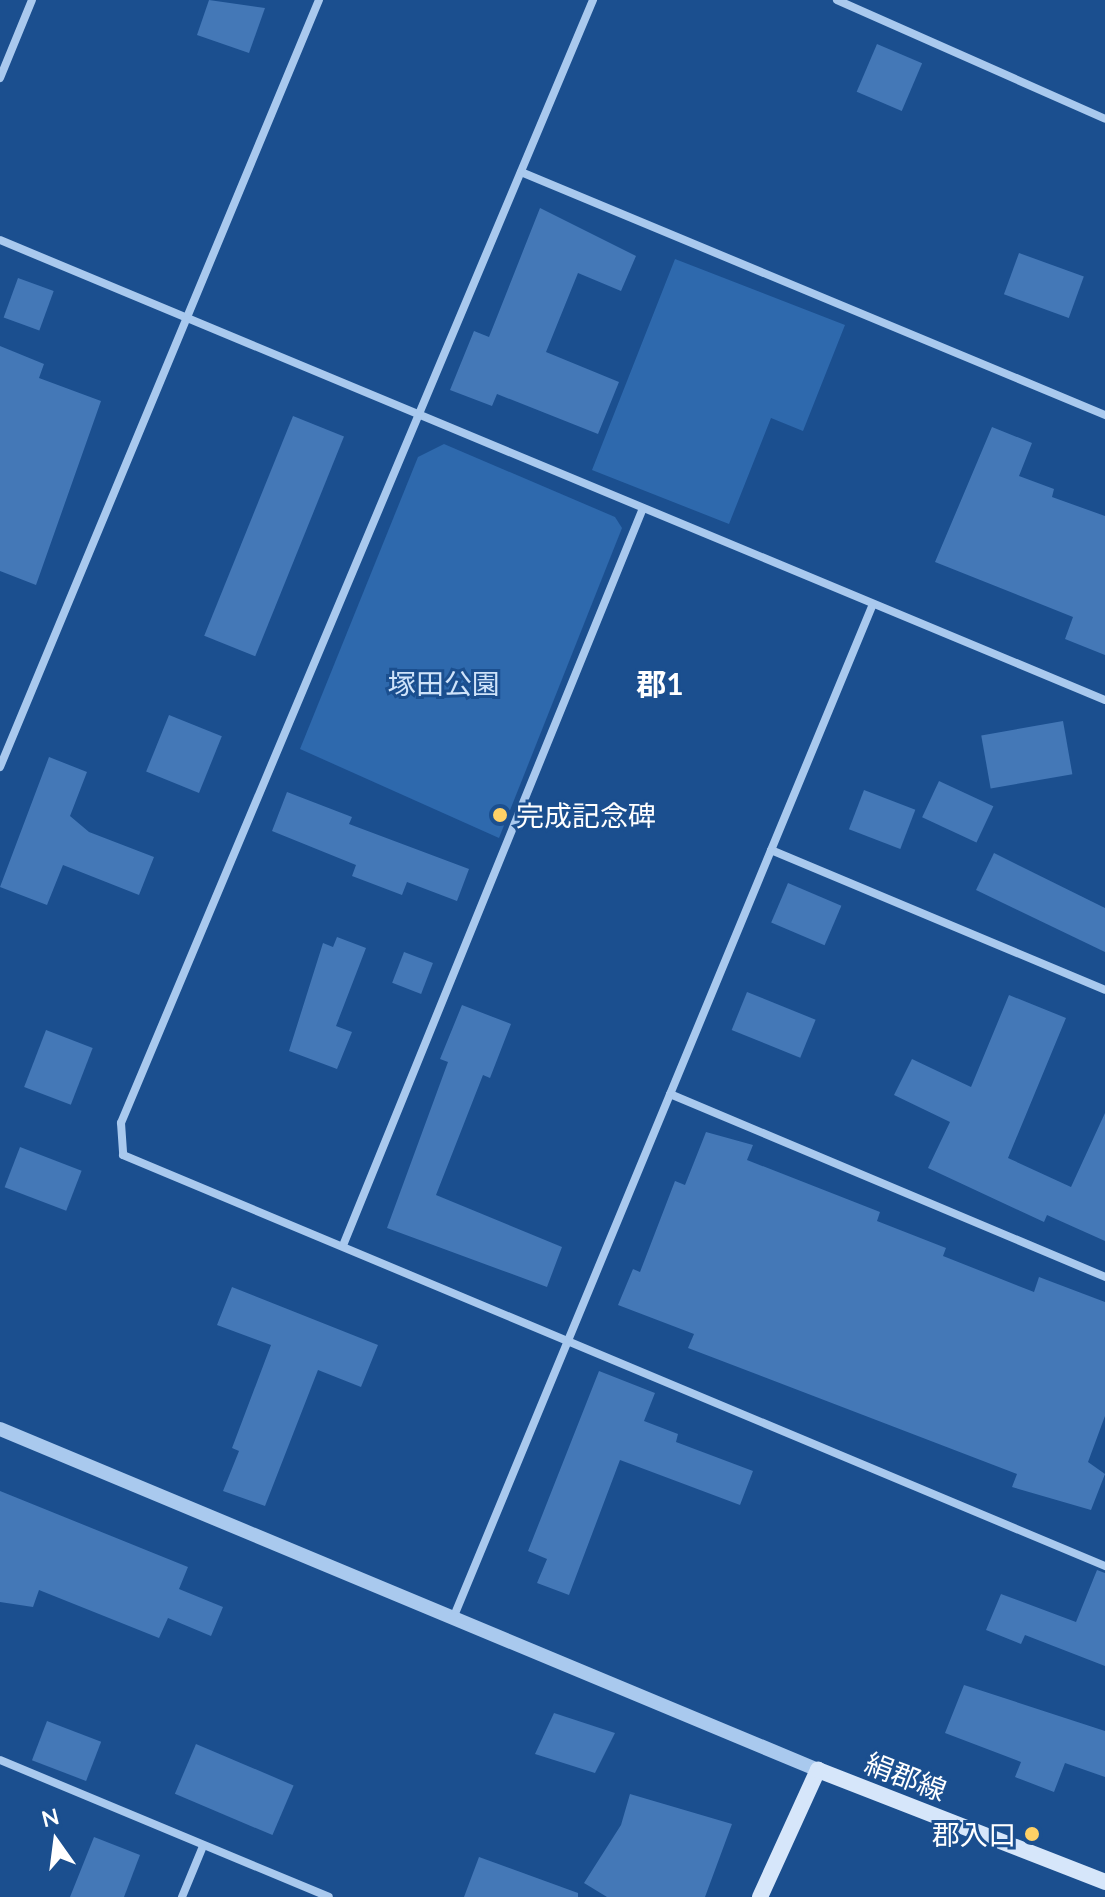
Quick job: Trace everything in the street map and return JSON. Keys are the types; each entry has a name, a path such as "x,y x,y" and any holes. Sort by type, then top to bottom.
{"main road":[{"name":"絹郡線","path":"818,1770 1105,1882"},
{"path":"760,1897 818,1770"}],"street":[{"path":"0,78 32,0"},
{"path":"0,767 183,317 319,0"},
{"path":"593,0 121,1123 123,1155 570,1337 1105,1566"},
{"path":"837,0 1105,119"},
{"path":"521,172 1105,415"},
{"path":"0,240 1105,700"},
{"path":"344,1243 643,508"},
{"path":"454,1616 873,604"},
{"path":"771,850 1105,990"},
{"path":"670,1094 1105,1277"},
{"path":"0,1429 818,1770"},
{"path":"0,1760 329,1897"},
{"path":"182,1897 203,1846"}],"green space":[{"path":"675,259 845,325 803,431 771,418 729,524 592,470"},
{"name":"塚田公園","path":"444,444 615,517 622,528 499,838 300,749 418,457"}],"building":[{"path":"209,0 265,8 249,53 197,35"},
{"path":"877,44 922,63 902,111 857,92"},
{"path":"540,208 636,256 621,291 578,273 546,352 619,382 598,434 497,394 492,406 450,390 474,331 489,337"},
{"path":"1019,253 1084,277 1069,318 1004,294"},
{"path":"18,278 54,291 39,330 4,317"},
{"path":"0,346 44,364 39,378 101,401 36,585 0,571"},
{"path":"293,416 344,437 255,656 204,636"},
{"path":"992,427 1032,443 1019,476 1054,489 1052,497 1105,516 1105,655 1065,639 1073,617 935,562"},
{"path":"169,715 222,736 199,793 146,772"},
{"path":"1063,721 1072,774 991,789 981,735"},
{"path":"49,757 87,772 70,816 89,832 154,857 139,895 63,865 47,905 0,887"},
{"path":"939,781 993,806 976,843 922,817"},
{"path":"864,790 915,810 900,849 849,829"},
{"path":"287,792 352,817 349,824 469,869 457,901 407,882 402,895 352,876 356,865 272,831"},
{"path":"994,853 1105,908 1105,952 976,890"},
{"path":"788,883 841,906 825,945 771,923"},
{"path":"337,937 366,948 336,1026 352,1032 337,1069 289,1051 323,943 333,947"},
{"path":"404,952 433,963 421,994 392,983"},
{"path":"747,992 816,1020 800,1058 732,1030"},
{"path":"1009,995 1066,1018 1008,1158 1071,1187 1105,1113 1105,1241 1047,1215 1044,1222 928,1168 950,1122 894,1095 912,1059 971,1087"},
{"path":"462,1005 511,1024 490,1078 483,1075 436,1195 562,1247 547,1287 387,1228 448,1062 440,1059"},
{"path":"46,1030 93,1048 71,1105 24,1087"},
{"path":"706,1132 753,1145 747,1160 880,1212 877,1221 946,1248 943,1256 1034,1292 1039,1277 1105,1302 1105,1416 1088,1462 1105,1474 1091,1510 1012,1487 1017,1474 688,1348 694,1334 618,1305 633,1269 640,1272 675,1181 685,1185"},
{"path":"20,1147 82,1171 66,1211 5,1187"},
{"path":"232,1287 378,1345 361,1387 318,1370 265,1506 223,1491 239,1451 232,1448 271,1345 217,1325"},
{"path":"599,1371 655,1393 644,1421 678,1434 676,1442 753,1471 740,1505 620,1460 569,1595 537,1583 547,1559 528,1551"},
{"path":"0,1491 188,1567 179,1589 223,1607 211,1636 168,1618 159,1638 39,1590 33,1607 0,1602"},
{"path":"1097,1570 1105,1573 1105,1666 1025,1635 1021,1644 986,1630 1001,1594 1076,1622"},
{"path":"964,1685 1105,1731 1105,1777 1065,1763 1054,1792 1015,1777 1021,1762 945,1733"},
{"path":"554,1713 615,1733 595,1773 535,1754"},
{"path":"47,1721 101,1742 86,1781 32,1760"},
{"path":"196,1744 294,1785 272,1835 175,1794"},
{"path":"630,1794 732,1824 705,1897 607,1897 584,1883 621,1825"},
{"path":"94,1837 140,1855 124,1897 70,1897"},
{"path":"479,1857 578,1893 578,1897 464,1897"}],"place":[{"name":"完成記念碑","path":"500,815"},
{"name":"郡入口","path":"1032,1834"}],"district":[{"name":"郡1","path":"660,683"}]}
